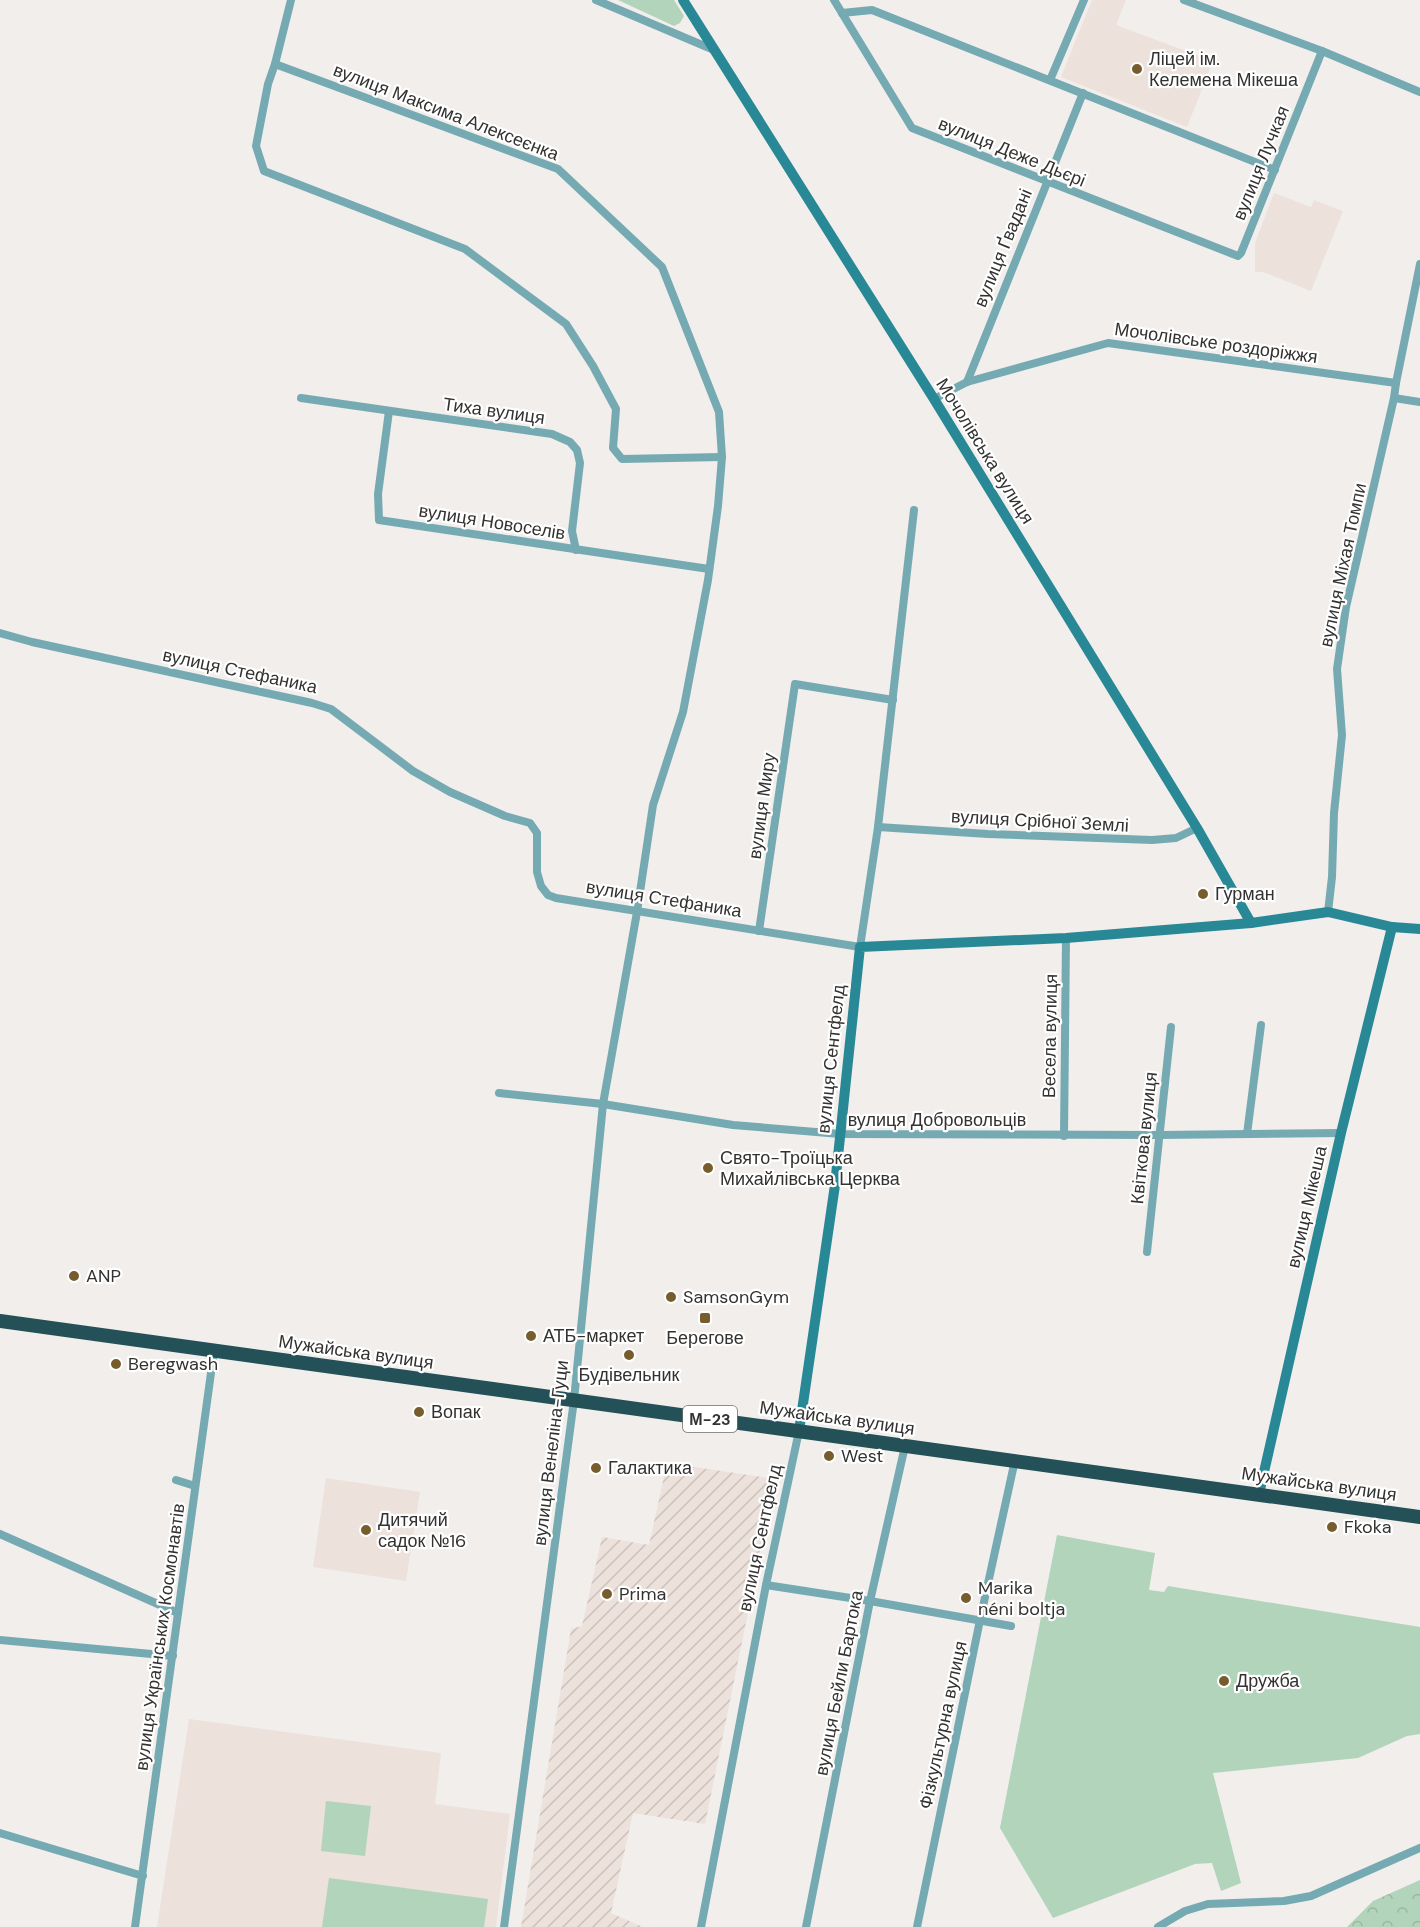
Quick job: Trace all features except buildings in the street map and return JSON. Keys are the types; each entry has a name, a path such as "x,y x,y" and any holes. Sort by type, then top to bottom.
{"highway":[{"name":"Мужайська вулиця","path":"0,1321 1420,1517"}],"main road":[{"name":"Мочолівська вулиця","path":"683,0 934,399 1197,828 1251,923"},
{"name":"вулиця Стефаника","path":"860,947 1066,938 1251,923 1328,912 1392,927 1420,929"},
{"name":"вулиця Мікеша","path":"1259,1494 1341,1133 1392,927"},
{"name":"вулиця Сентфелд","path":"798,1431 825,1253 860,947"}],"street":[{"path":"291,0 268,84 256,146 264,171 465,249 566,324 593,366 616,409 613,448 622,459 722,457"},
{"path":"596,0 715,50"},
{"name":"вулиця Деже Дьєрі","path":"834,0 912,128 1238,256 1241,253"},
{"path":"1050,80 1084,0"},
{"path":"1184,0 1322,51 1420,92"},
{"path":"842,13 872,10 1275,170"},
{"name":"вулиця Лучкая","path":"1241,253 1322,51"},
{"name":"вулиця Максима Алексеєнка","path":"275,64 558,169 662,267 719,411 722,457 709,569 683,712 653,805 637,912"},
{"name":"вулиця Ґвадані","path":"967,382 1083,93"},
{"name":"вулиця Міхая Томпи","path":"1328,912 1332,877 1334,813 1342,735 1337,669 1346,607 1394,398 1420,264"},
{"name":"Мочолівське роздоріжжя","path":"934,399 967,382 1108,343 1396,383"},
{"name":"Тиха вулиця","path":"301,398 552,434 570,442 577,450 580,463 572,531 576,550"},
{"path":"1394,398 1420,402"},
{"name":"вулиця Новоселів","path":"389,411 378,494 379,520 709,569"},
{"name":"вулиця Сентфелд","path":"860,947 878,827 914,510"},
{"name":"вулиця Стефаника","path":"0,633 331,709 413,771 450,792 505,816 530,824 537,833 537,872 541,886 548,895 556,898 860,947"},
{"name":"вулиця Миру","path":"759,931 795,684 892,700"},
{"name":"вулиця Срібної Землі","path":"878,827 1152,840 1176,838 1197,828"},
{"name":"вулиця Венеліна-Гуци","path":"504,1927 574,1400 603,1104 637,912"},
{"name":"Весела вулиця","path":"1064,1136 1066,938"},
{"path":"1247,1134 1261,1025"},
{"name":"Квіткова вулиця","path":"1147,1252 1171,1028"},
{"name":"вулиця Добровольців","path":"499,1093 603,1104 733,1125 840,1134 1159,1136 1341,1133"},
{"name":"вулиця Українських Космонавтів","path":"135,1927 214,1351"},
{"name":"вулиця Сентфелд","path":"701,1927 766,1585 798,1431"},
{"name":"вулиця Бейли Бартока","path":"806,1927 870,1601 905,1446"},
{"name":"Фізкультурна вулиця","path":"917,1927 1015,1460"},
{"path":"176,1480 195,1486"},
{"path":"0,1534 178,1613"},
{"path":"766,1585 1011,1626"},
{"path":"0,1640 172,1656"},
{"path":"0,1833 143,1876"},
{"path":"1158,1927 1185,1911 1208,1904 1284,1901 1311,1896 1420,1848"}],"shaded area":[{"name":"Ліцей ім. Келемена Мікеша","path":"1092,0 1126,0 1116,25 1213,61 1187,127 1061,77"},
{"path":"1274,193 1311,207 1314,200 1343,211 1311,291 1263,272 1255,272 1255,243"},
{"path":"667,1463 775,1479 705,1824 633,1813 611,1913 643,1927 521,1927 571,1629 582,1626 602,1537 649,1545"},
{"name":"Дитячий садок №16","path":"326,1478 420,1492 406,1581 313,1567"},
{"path":"189,1719 441,1753 435,1804 510,1814 496,1927 157,1927"}],"green space":[{"path":"618,0 674,0 684,16 680,23 674,26"},
{"name":"Дружба","path":"1057,1535 1155,1553 1149,1590 1164,1592 1168,1586 1420,1627 1420,1734 1407,1736 1358,1758 1213,1773 1241,1883 1221,1891 1212,1863 1195,1864 1053,1918 1000,1828"},
{"path":"326,1801 371,1806 365,1856 321,1851"},
{"path":"329,1878 488,1899 484,1927 322,1927"},
{"path":"1420,1880 1420,1927 1347,1927 1373,1901"}],"place":[{"name":"Ліцей ім. Келемена Мікеша","path":"1137,69"},
{"name":"Гурман","path":"1203,894"},
{"name":"Свято-Троїцька Михайлівська Церква","path":"708,1168"},
{"name":"ANP","path":"74,1276"},
{"name":"SamsonGym","path":"671,1297"},
{"name":"Берегове","path":"705,1318"},
{"name":"АТБ-маркет","path":"531,1336"},
{"name":"Будівельник","path":"629,1355"},
{"name":"Beregwash","path":"116,1364"},
{"name":"Вопак","path":"419,1412"},
{"name":"West","path":"829,1456"},
{"name":"Галактика","path":"596,1468"},
{"name":"Fkoka","path":"1332,1527"},
{"name":"Дитячий садок №16","path":"366,1530"},
{"name":"Prima","path":"607,1594"},
{"name":"Marika néni boltja","path":"966,1598"},
{"name":"Дружба","path":"1224,1681"}]}
